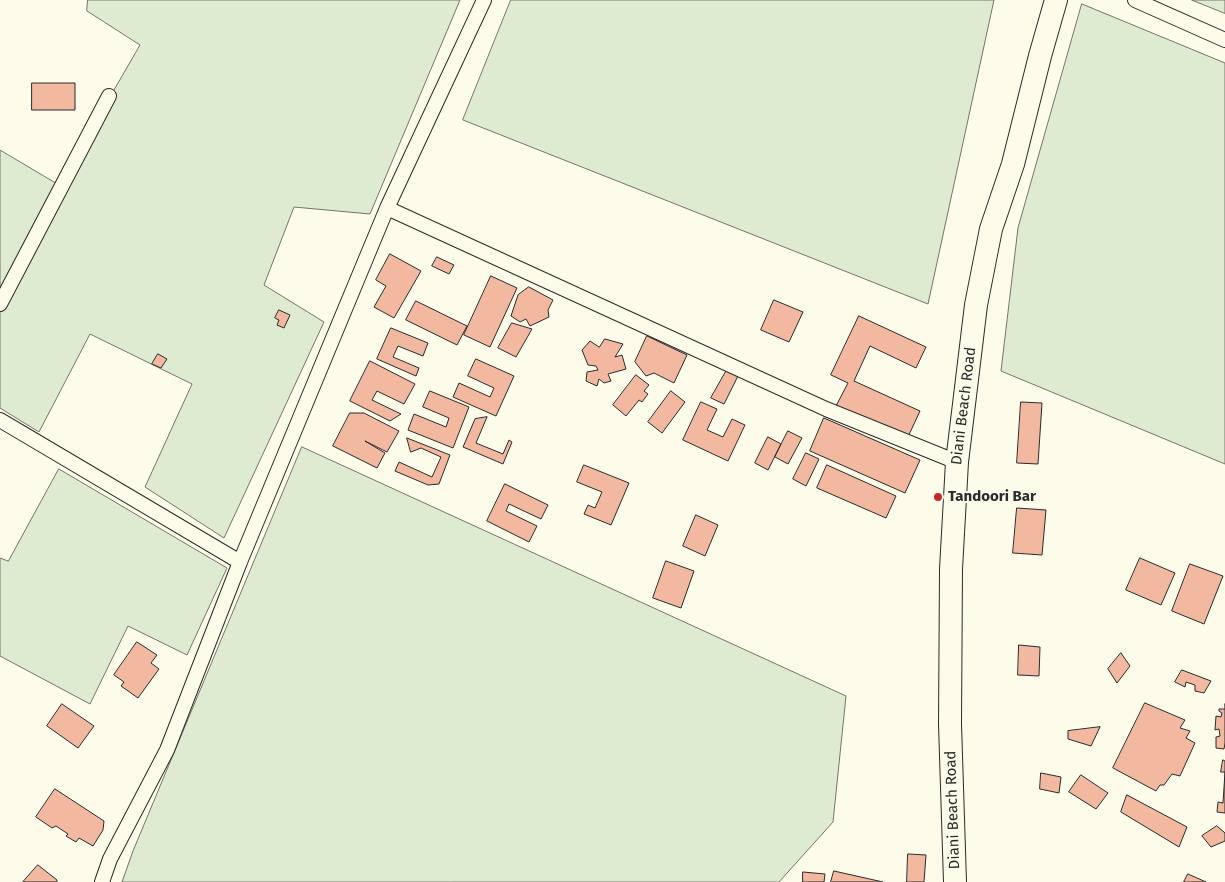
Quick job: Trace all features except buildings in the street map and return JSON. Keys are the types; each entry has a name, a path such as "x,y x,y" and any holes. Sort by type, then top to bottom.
{"main road":[{"name":"Diani Beach Road","path":"955,882 950,714 951,569 957,462 976,305 991,229 1013,164 1056,0"}],"street":[{"path":"102,882 110,859 167,750 240,562 387,208 484,0"},
{"path":"1135,0 1225,40"},
{"path":"0,304 108,96"},
{"path":"387,208 826,409 957,462"},
{"path":"0,420 240,562"}],"green space":[{"path":"88,0 460,0 370,214 294,207 264,285 324,322 224,538 145,487 192,384 90,334 39,432 0,408 0,150 59,185 140,45 87,11"},
{"path":"511,0 994,0 928,304 463,120"},
{"path":"1192,0 1225,0 1225,13"},
{"path":"1082,4 1225,63 1225,464 1001,371 1018,228"},
{"path":"302,447 846,696 833,822 779,882 122,882 133,851"},
{"path":"59,469 227,568 187,655 128,626 90,704 0,656 0,558 8,561"}],"place":[{"name":"Tandoori Bar","path":"938,497"}]}
